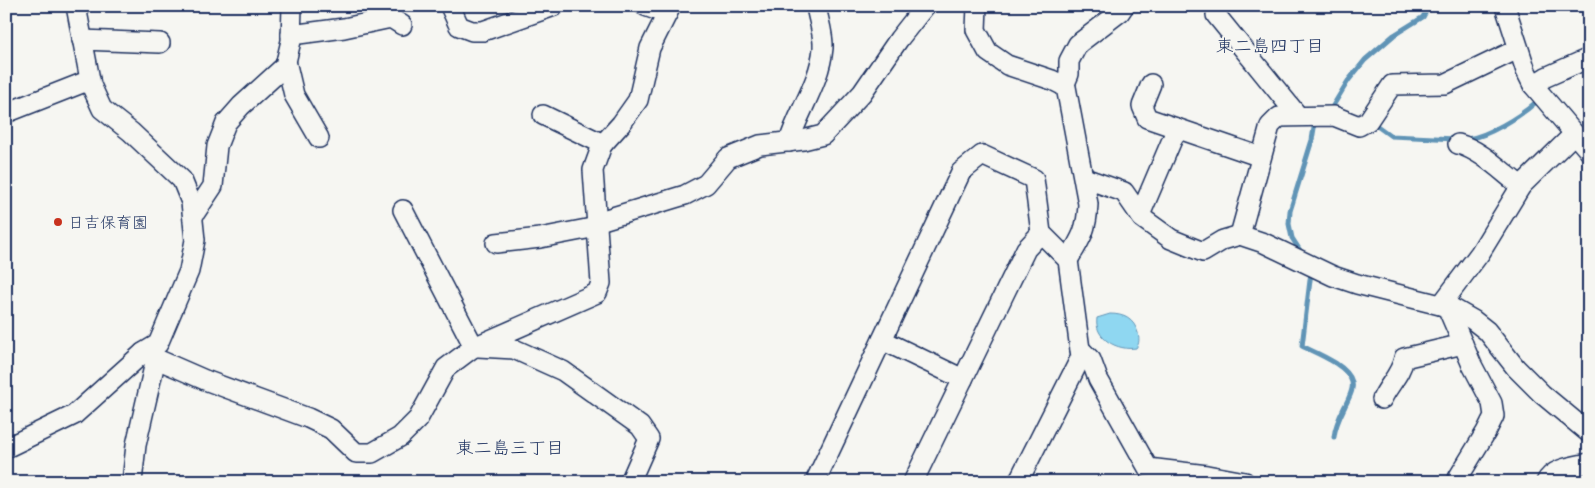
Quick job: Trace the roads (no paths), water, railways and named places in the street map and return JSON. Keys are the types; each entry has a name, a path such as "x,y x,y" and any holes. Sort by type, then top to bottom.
{"street":[{"path":"6,448 74,415 149,356 158,344 189,271 195,240 192,202 182,180 131,132 102,110 90,80 76,6"},
{"path":"193,216 213,186 217,146 226,123 241,106 285,66 291,35 292,6"},
{"path":"450,6 459,26 472,31 483,32 554,6"},
{"path":"149,356 205,380 308,418 331,429 356,453 372,453 400,438 418,419 446,368 474,346 597,292 601,283 594,170 603,144 621,124 638,100 650,48 669,10 646,6"},
{"path":"789,142 795,122 808,100 819,71 823,46 816,6"},
{"path":"496,243 540,238 596,225 685,195 706,184 728,158 760,145 803,140 823,135 862,93 899,39 925,6"},
{"path":"977,6 976,30 988,52 1008,65 1052,80 1066,87 1088,204 1088,218 1083,235 1068,260"},
{"path":"1064,86 1069,74 1069,61 1073,50 1085,38 1120,12 1124,6"},
{"path":"1505,6 1518,49 1533,85 1589,151"},
{"path":"1216,15 1298,116"},
{"path":"291,35 344,28 390,18 402,25"},
{"path":"82,40 160,43"},
{"path":"1240,235 1270,126 1279,117 1334,116 1358,126 1368,122 1392,85 1445,84 1518,49"},
{"path":"1533,85 1546,77 1589,58"},
{"path":"286,62 294,95 319,138"},
{"path":"6,113 90,80"},
{"path":"1151,84 1142,106 1147,118 1261,157"},
{"path":"543,116 603,144"},
{"path":"1140,214 1176,128"},
{"path":"1444,306 1480,253 1521,186 1574,134"},
{"path":"1458,144 1467,147 1486,159 1521,186"},
{"path":"815,482 961,172 982,155 1034,179 1041,233 1068,260 1081,357 1018,482"},
{"path":"1084,178 1124,192 1140,214 1171,239 1203,252 1223,240 1240,235 1264,243 1333,276 1444,306 1473,320 1487,332 1522,374 1542,394 1589,433"},
{"path":"403,210 474,346"},
{"path":"913,482 1026,249 1041,233"},
{"path":"1444,306 1472,366 1492,402 1494,416 1458,478"},
{"path":"882,340 963,379"},
{"path":"1382,399 1387,388 1399,373 1404,358 1463,344"},
{"path":"474,346 514,349 562,371 640,426 649,439 630,482"},
{"path":"1080,349 1090,360 1098,379 1148,468 1208,474 1245,482"},
{"path":"132,482 149,356"},
{"path":"1546,482 1549,475 1589,462"}],"water":[{"path":"1110,314 1124,316 1134,324 1139,339 1136,348 1122,348 1103,338 1099,332 1097,318"}],"waterway":[{"path":"1331,109 1348,81 1365,60 1394,35 1423,17 1429,6"},
{"path":"1467,139 1484,134 1503,125 1536,102"},
{"path":"1303,255 1292,238 1289,224 1290,211 1312,140 1315,122"},
{"path":"1373,123 1391,136 1456,139"},
{"path":"1311,272 1302,346 1338,365 1352,382 1351,393 1340,416 1334,437"}],"place":[{"name":"日吉保育園","path":"58,222"}],"district":[{"name":"東二島四丁目","path":"1270,46"},
{"name":"東二島三丁目","path":"510,448"}]}
